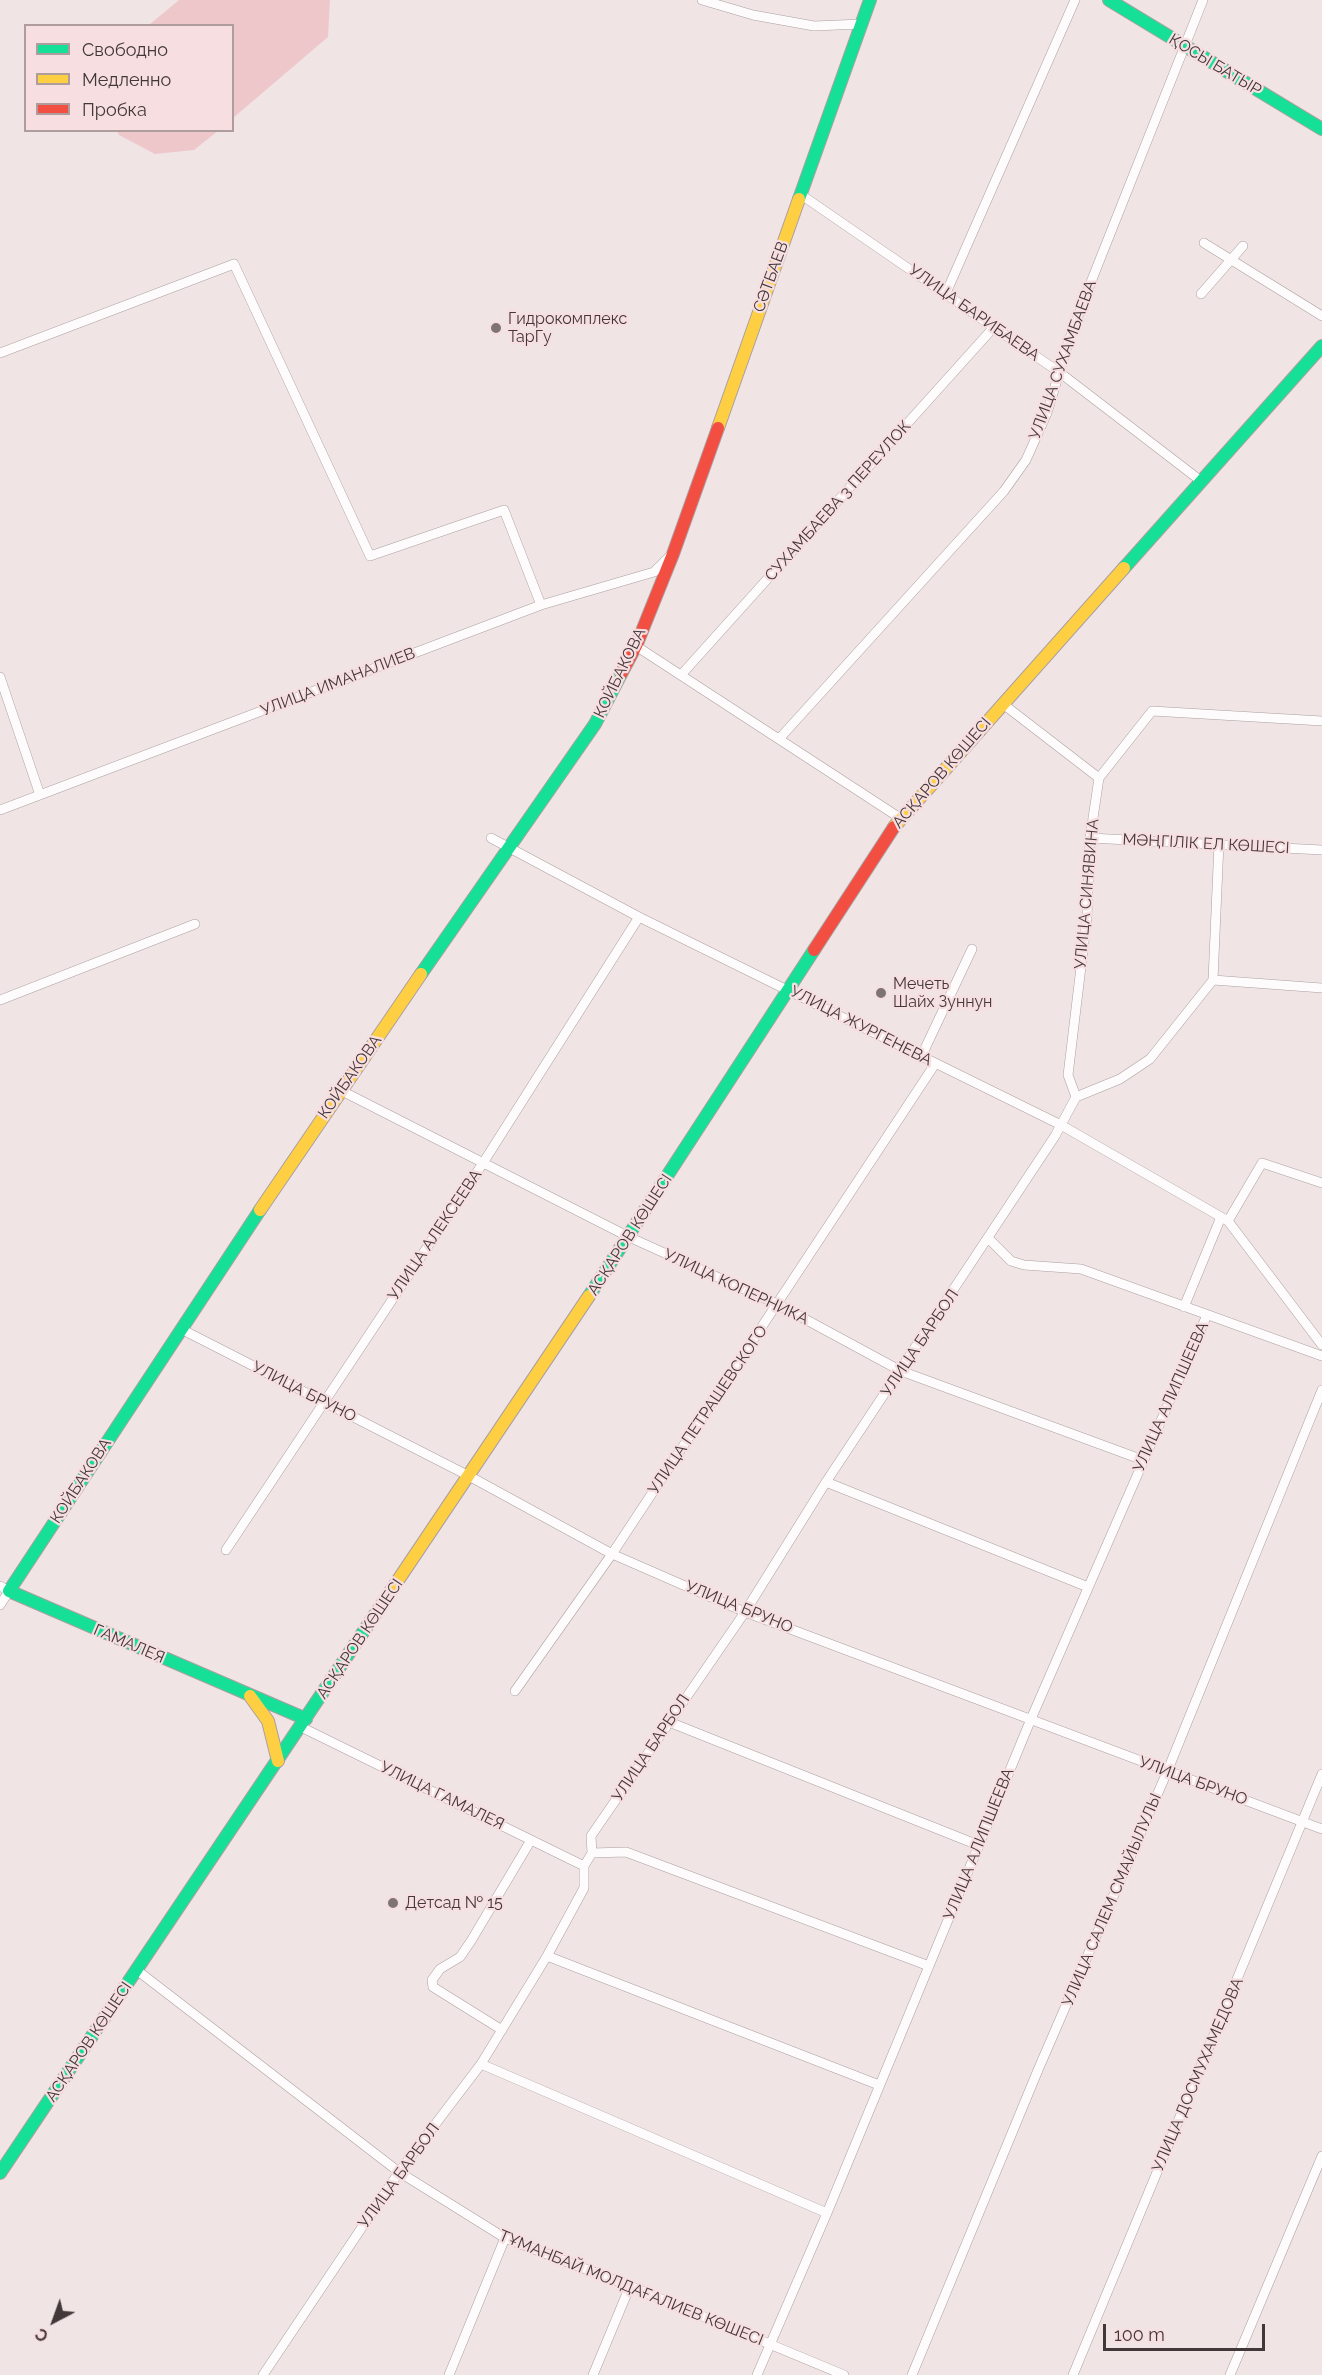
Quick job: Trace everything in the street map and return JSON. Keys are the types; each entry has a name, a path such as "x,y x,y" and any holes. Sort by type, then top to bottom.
{"street":[{"path":"702,0 753,15 814,26 862,24"},
{"name":"СӘТБАЕВ","path":"672,554 870,0"},
{"path":"946,293 1075,0"},
{"name":"ҚОСЫ БАТЫР","path":"1109,0 1322,129"},
{"name":"УЛИЦА СУХАМБАЕВА","path":"778,739 1016,476 1037,438 1091,282 1203,0"},
{"name":"УЛИЦА БАРИБАЕВА","path":"800,195 1059,372 1201,481"},
{"path":"1204,243 1322,316"},
{"path":"1201,294 1243,246"},
{"path":"0,353 234,264 370,556 504,510 541,605"},
{"name":"СУХАМБАЕВА 3 ПЕРЕУЛОК","path":"681,675 994,327"},
{"name":"АСҚАРОВ КӨШЕСІ","path":"0,2173 138,1971 629,1237 900,818 1322,346"},
{"name":"УЛИЦА ИМАНАЛИЕВ","path":"0,810 541,605 654,572 672,554"},
{"name":"КОЙБАКОВА","path":"4,1589 340,1090 595,724 636,646 672,554"},
{"path":"636,646 900,818"},
{"path":"0,677 40,795"},
{"path":"1003,704 1098,777 1152,711 1322,721"},
{"name":"УЛИЦА СИНЯВИНА","path":"1076,1097 1068,1075 1086,917 1090,838 1098,777"},
{"name":"УЛИЦА ЖУРГЕНЕВА","path":"491,838 510,846 639,917 1061,1125 1225,1219"},
{"name":"МӘҢГІЛІК ЕЛ КӨШЕСІ","path":"1090,838 1322,850"},
{"path":"1061,1125 1076,1097 1120,1079 1150,1059 1213,980 1219,843"},
{"name":"УЛИЦА АЛЕКСЕЕВА","path":"225,1550 483,1163 639,917"},
{"path":"0,1000 195,924"},
{"path":"921,1057 972,949"},
{"path":"1213,980 1322,988"},
{"name":"УЛИЦА ПЕТРАШЕВСКОГО","path":"514,1691 612,1554 779,1305 935,1064"},
{"name":"УЛИЦА КОПЕРНИКА","path":"340,1090 629,1237 779,1305 902,1371 1143,1460"},
{"name":"УЛИЦА БАРБОЛ","path":"263,2375 399,2172 482,2064 548,1956 584,1888 584,1866 592,1854 591,1836 746,1612 826,1482 989,1239 1061,1125"},
{"path":"1184,1307 1225,1219 1263,1163 1322,1183"},
{"path":"1225,1219 1322,1345"},
{"path":"989,1239 1011,1261 1024,1265 1081,1269 1322,1356"},
{"name":"УЛИЦА АЛИПШЕЕВА","path":"757,2375 828,2213 1030,1719 1207,1315"},
{"name":"УЛИЦА БРУНО","path":"181,1329 469,1476 612,1554 746,1612 1322,1829"},
{"name":"УЛИЦА САЛЕМ СМАЙЫЛУЛЫ","path":"912,2375 1043,2059 1167,1772 1322,1390"},
{"path":"826,1482 1088,1587"},
{"path":"0,1605 4,1589"},
{"name":"ГАМАЛЕЯ","path":"4,1589 250,1696 303,1723"},
{"path":"250,1696 268,1721 278,1761"},
{"path":"669,1722 978,1845"},
{"name":"УЛИЦА ГАМАЛЕЯ","path":"303,1723 584,1866"},
{"name":"УЛИЦА ДОСМУХАМЕДОВА","path":"1073,2375 1322,1774"},
{"path":"502,2030 434,1987 432,1980 440,1969 460,1957 531,1840"},
{"path":"592,1854 626,1852 929,1966"},
{"path":"548,1956 879,2085"},
{"name":"ТҰМАНБАЙ МОЛДАҒАЛИЕВ КӨШЕСІ","path":"138,1971 399,2172 505,2238 630,2286 844,2375"},
{"path":"482,2064 828,2213"},
{"path":"1230,2375 1322,2156"},
{"path":"449,2375 505,2238"},
{"path":"593,2375 630,2286"}],"shaded area":[{"path":"179,0 330,0 328,37 234,117 234,24 150,24"},
{"path":"118,132 217,132 194,150 155,154 119,135"}],"traffic: fast":[{"path":"799,199 870,0"},
{"path":"1109,0 1322,129"},
{"path":"1124,568 1322,346"},
{"path":"421,974 595,724 621,674"},
{"path":"589,1296 814,950"},
{"path":"260,1210 9,1591 306,1719"},
{"path":"0,2173 378,1610"}],"traffic: slow":[{"path":"718,428 799,199"},
{"path":"894,827 1124,568"},
{"path":"260,1210 421,974"},
{"path":"378,1610 589,1296"},
{"path":"250,1696 268,1721 278,1761"}],"traffic: jam":[{"path":"621,674 636,646 673,554 718,428"},
{"path":"814,950 894,827"}],"place":[{"name":"Гидрокомплекс ТарГу","path":"496,328"},
{"name":"Мечеть Шайх Зуннун","path":"881,993"},
{"name":"Детсад № 15","path":"393,1903"}]}
